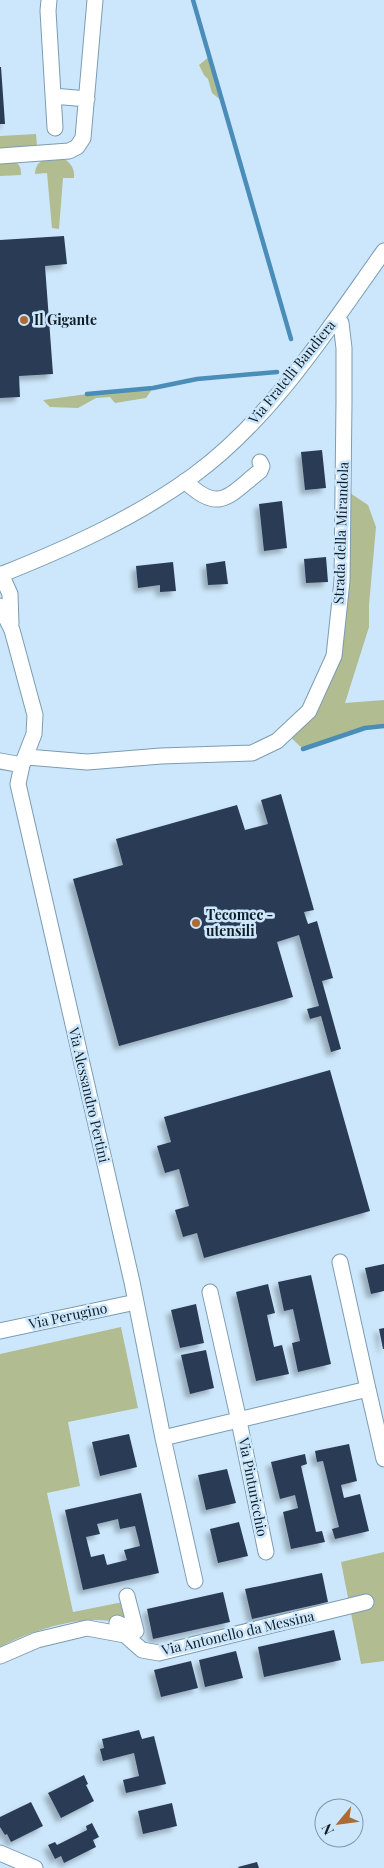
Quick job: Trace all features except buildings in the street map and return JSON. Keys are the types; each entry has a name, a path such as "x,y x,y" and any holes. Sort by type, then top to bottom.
{"street":[{"path":"49,0 48,11 55,128"},
{"path":"0,156 69,151 77,147 83,138 95,0"},
{"path":"53,96 87,99"},
{"name":"Via Fratelli Bandiera","path":"0,575 57,552 106,528 185,480 232,442 270,404 322,338 383,254"},
{"name":"Strada della Mirandola","path":"0,761 87,762 161,756 252,753 277,741 309,711 334,656 342,581 344,374 341,323"},
{"path":"185,480 195,490 210,499 225,498 260,471 262,466 260,462"},
{"name":"Via Alessandro Pertini","path":"0,575 10,594 12,630"},
{"name":"Via Alessandro Pertini","path":"0,606 12,630 35,715 34,734 18,784 136,1302 163,1438 195,1581"},
{"path":"340,1262 384,1460"},
{"name":"Via Pinturicchio","path":"210,1292 266,1552"},
{"name":"Via Perugino","path":"0,1331 136,1302"},
{"name":"Via Pinturicchio","path":"163,1438 368,1389"},
{"path":"0,1648 43,1629 83,1622 104,1621 122,1624 136,1631 128,1596"},
{"name":"Via Antonello da Messina","path":"0,1656 37,1640 87,1628 124,1635 142,1650 159,1652 366,1602"},
{"path":"0,1853 35,1868"}],"green space":[{"path":"210,56 223,102 212,93 208,79 199,65"},
{"path":"36,134 37,146 0,148 0,136"},
{"path":"63,158 72,167 74,178 63,178 59,229 52,228 47,173 35,174 38,164 44,160"},
{"path":"13,161 20,166 21,175 0,176 0,162"},
{"path":"153,388 146,398 115,403 110,397 96,398 78,408 50,407 43,400 87,394"},
{"path":"344,489 368,505 376,527 369,605 369,627 345,703 384,700 384,726 365,728 303,749 286,733 309,711 334,656"},
{"path":"121,1327 138,1408 68,1422 80,1486 47,1493 73,1612 128,1601 135,1630 123,1624 107,1620 75,1622 43,1629 0,1647 0,1354"},
{"path":"384,1552 384,1661 361,1664 341,1562"}],"waterway":[{"path":"193,0 291,339"},
{"path":"87,394 153,388 197,379 277,372"},
{"path":"303,749 365,728 384,726"}],"place":[{"name":"Il Gigante","path":"24,320"},
{"name":"Tecomec - utensili","path":"196,923"}]}
